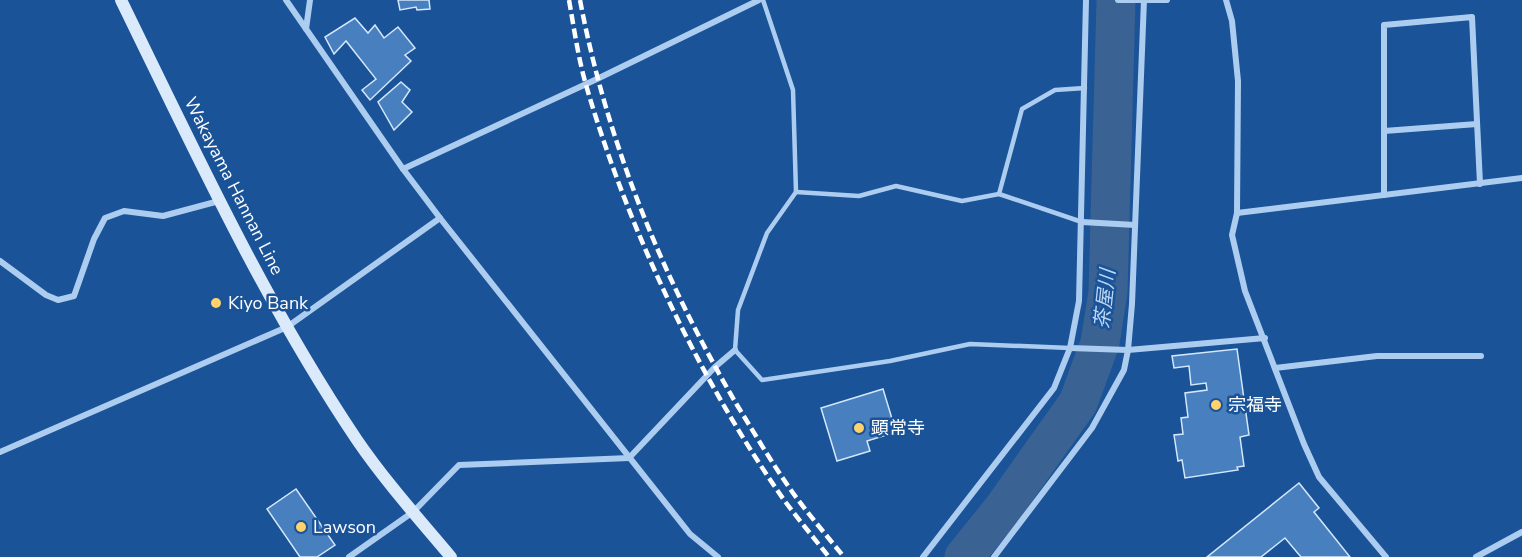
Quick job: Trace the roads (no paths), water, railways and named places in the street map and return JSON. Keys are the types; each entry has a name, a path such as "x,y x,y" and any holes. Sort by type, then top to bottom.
{"main road":[{"name":"Wakayama Hannan Line","path":"121,0 220,201 287,327 358,441 451,557"}],"street":[{"path":"286,0 403,169 440,218 690,534 718,557"},
{"path":"306,30 310,0"},
{"path":"403,169 761,0"},
{"path":"923,557 1054,388 1070,348 1079,301 1086,0"},
{"path":"1118,0 1167,0"},
{"path":"1226,0 1232,21 1238,81 1236,213 1232,235 1245,291 1319,477 1386,557"},
{"path":"994,557 1092,428 1124,370 1132,304 1144,1"},
{"path":"1384,195 1384,25 1472,17 1480,183"},
{"path":"1384,131 1477,124"},
{"path":"1236,213 1522,178"},
{"path":"0,261 46,295 58,300 74,296 94,239 105,218 124,211 163,216 220,201"},
{"path":"0,452 287,327 440,218"},
{"path":"1082,222 1135,225"},
{"path":"1070,348 1128,350 1265,338"},
{"path":"349,557 413,512 459,465 629,458 715,367 735,350"},
{"path":"1275,368 1377,356 1481,356"},
{"path":"1480,556 1522,532"}],"lane":[{"path":"761,0 793,90 796,192 767,234 763,244 738,310 735,350 762,380 890,361 970,344 1070,348"},
{"path":"999,194 1022,109 1055,90 1085,88"},
{"path":"796,192 860,196 896,186 962,201 999,194 1082,222"}],"waterway":[{"name":"茶屋川","path":"964,557 1002,510 1078,403 1100,343 1108,292 1116,0"}],"railway":[{"path":"569,0 583,74 603,139 644,247 668,300 723,404 753,453 784,500 829,557"},
{"path":"580,0 591,53 622,158 641,209 685,309 737,405 771,460 799,501 844,557"}],"place":[{"name":"Kiyo Bank","path":"216,303"},
{"name":"宗福寺","path":"1216,405"},
{"name":"顕常寺","path":"859,428"},
{"name":"Lawson","path":"301,527"}]}
